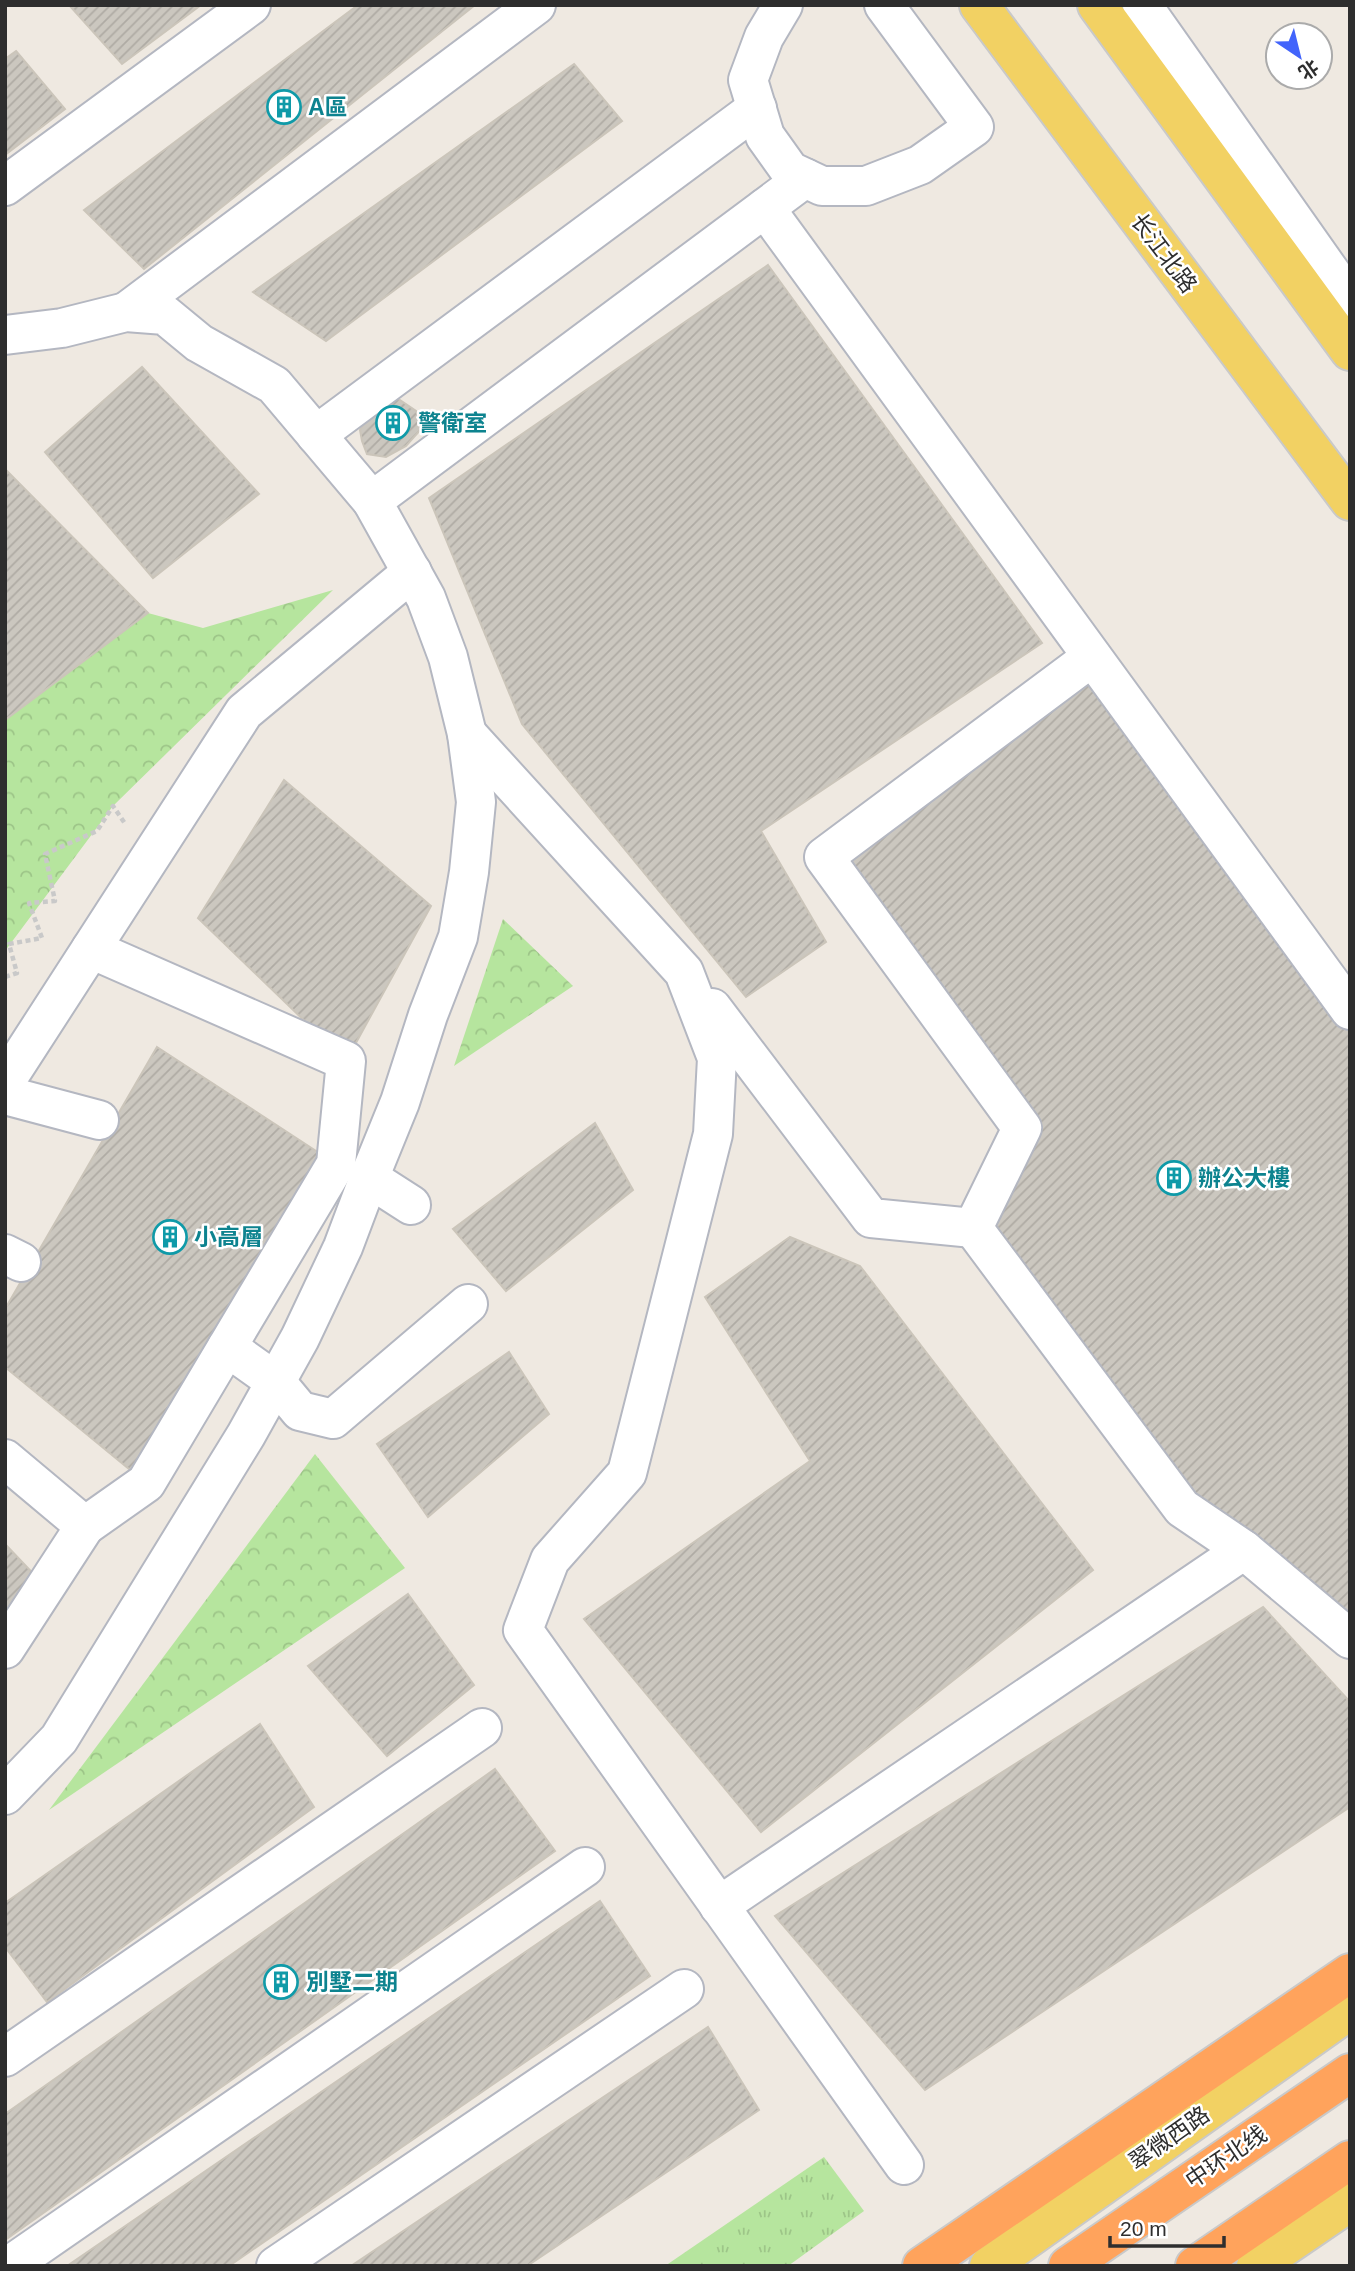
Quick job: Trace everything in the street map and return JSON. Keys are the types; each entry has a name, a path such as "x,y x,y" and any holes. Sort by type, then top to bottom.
{"highway":[{"path":"922,2266 1350,1973"},
{"name":"中环北线","path":"1068,2266 1350,2073"},
{"path":"1195,2266 1350,2160"}],"main road":[{"name":"长江北路","path":"979,5 1350,501"},
{"path":"1097,5 1350,351"},
{"name":"翠微西路","path":"989,2266 1350,2010"},
{"path":"1256,2266 1350,2202"}],"street":[{"path":"5,186 251,5"},
{"path":"126,312 536,5"},
{"path":"783,5 764,37 748,80 765,136 790,171 822,186 866,186 920,165 974,127 884,5"},
{"path":"1142,5 1350,300"},
{"path":"316,435 757,108"},
{"path":"372,501 806,178"},
{"path":"765,208 1350,1010"},
{"path":"5,335 62,328 126,312 165,315 200,343 274,385 372,501 426,598 448,657 467,734 476,802 469,872 458,937 428,1015 400,1102 343,1247 300,1338 246,1435 59,1739 9,1785"},
{"path":"5,1082 244,712 412,572"},
{"path":"973,1228 1023,1128 824,857 1092,657"},
{"path":"467,734 684,972 871,1218 973,1228 1182,1508 1244,1550 1350,1639"},
{"path":"5,1649 85,1526 146,1483 336,1164 346,1061 91,949"},
{"path":"684,972 717,1058 713,1134 627,1473 550,1560 523,1630 904,2165"},
{"path":"5,1095 99,1120"},
{"path":"369,1178 411,1205"},
{"path":"227,1347 276,1382 300,1412 333,1419 468,1304"},
{"path":"5,1459 85,1526"},
{"path":"719,1906 1244,1550"},
{"path":"5,2057 482,1728"},
{"path":"9,2266 585,1867"},
{"path":"276,2266 684,1989"}],"path":[{"path":"5,977 17,973 9,944 42,937 29,903 55,901 45,854 97,831 113,806 150,857"}],"green space":[{"path":"333,590 113,806 5,951 5,720 148,613 203,628"},
{"path":"503,919 573,986 454,1066"},
{"path":"315,1454 405,1568 49,1810"},
{"path":"824,2157 864,2211 788,2266 665,2266"}],"building":[{"path":"69,5 201,5 122,64"},
{"name":"A區","path":"358,5 475,5 144,269 84,210"},
{"path":"16,51 65,109 5,155 5,59"},
{"path":"574,64 622,121 326,341 253,292"},
{"path":"768,265 1042,643 761,831 826,942 746,997 522,724 429,498"},
{"path":"142,367 259,494 153,578 45,452"},
{"name":"警衛室","path":"397,398 416,411 422,428 406,446 386,457 367,454 360,430 369,417"},
{"path":"5,469 148,613 5,720"},
{"name":"辦公大樓","path":"1092,657 1350,1010 1350,1639 1182,1508 973,1228 1022,1128 824,857"},
{"path":"284,780 431,906 346,1061 198,918"},
{"name":"小高層","path":"157,1047 336,1164 146,1483 5,1367 5,1309"},
{"path":"595,1123 633,1190 506,1291 453,1229"},
{"path":"790,1237 860,1266 1093,1570 761,1832 584,1619 810,1461 705,1297"},
{"path":"509,1352 549,1414 428,1517 377,1444"},
{"path":"5,1544 46,1587 5,1642"},
{"path":"408,1594 474,1685 387,1756 308,1666"},
{"path":"1263,1607 1350,1702 1350,1807 925,2090 775,1916"},
{"path":"260,1724 314,1807 47,2002 5,1947 5,1903"},
{"name":"別墅二期","path":"495,1769 555,1851 5,2240 5,2114"},
{"name":"別墅二期","path":"600,1901 650,1976 229,2266 67,2266"},
{"path":"708,2027 759,2110 527,2266 351,2266"}],"place":[{"name":"A區","path":"284,107"},
{"name":"警衛室","path":"393,423"},
{"name":"辦公大樓","path":"1174,1178"},
{"name":"小高層","path":"170,1237"},
{"name":"別墅二期","path":"281,1982"}]}
